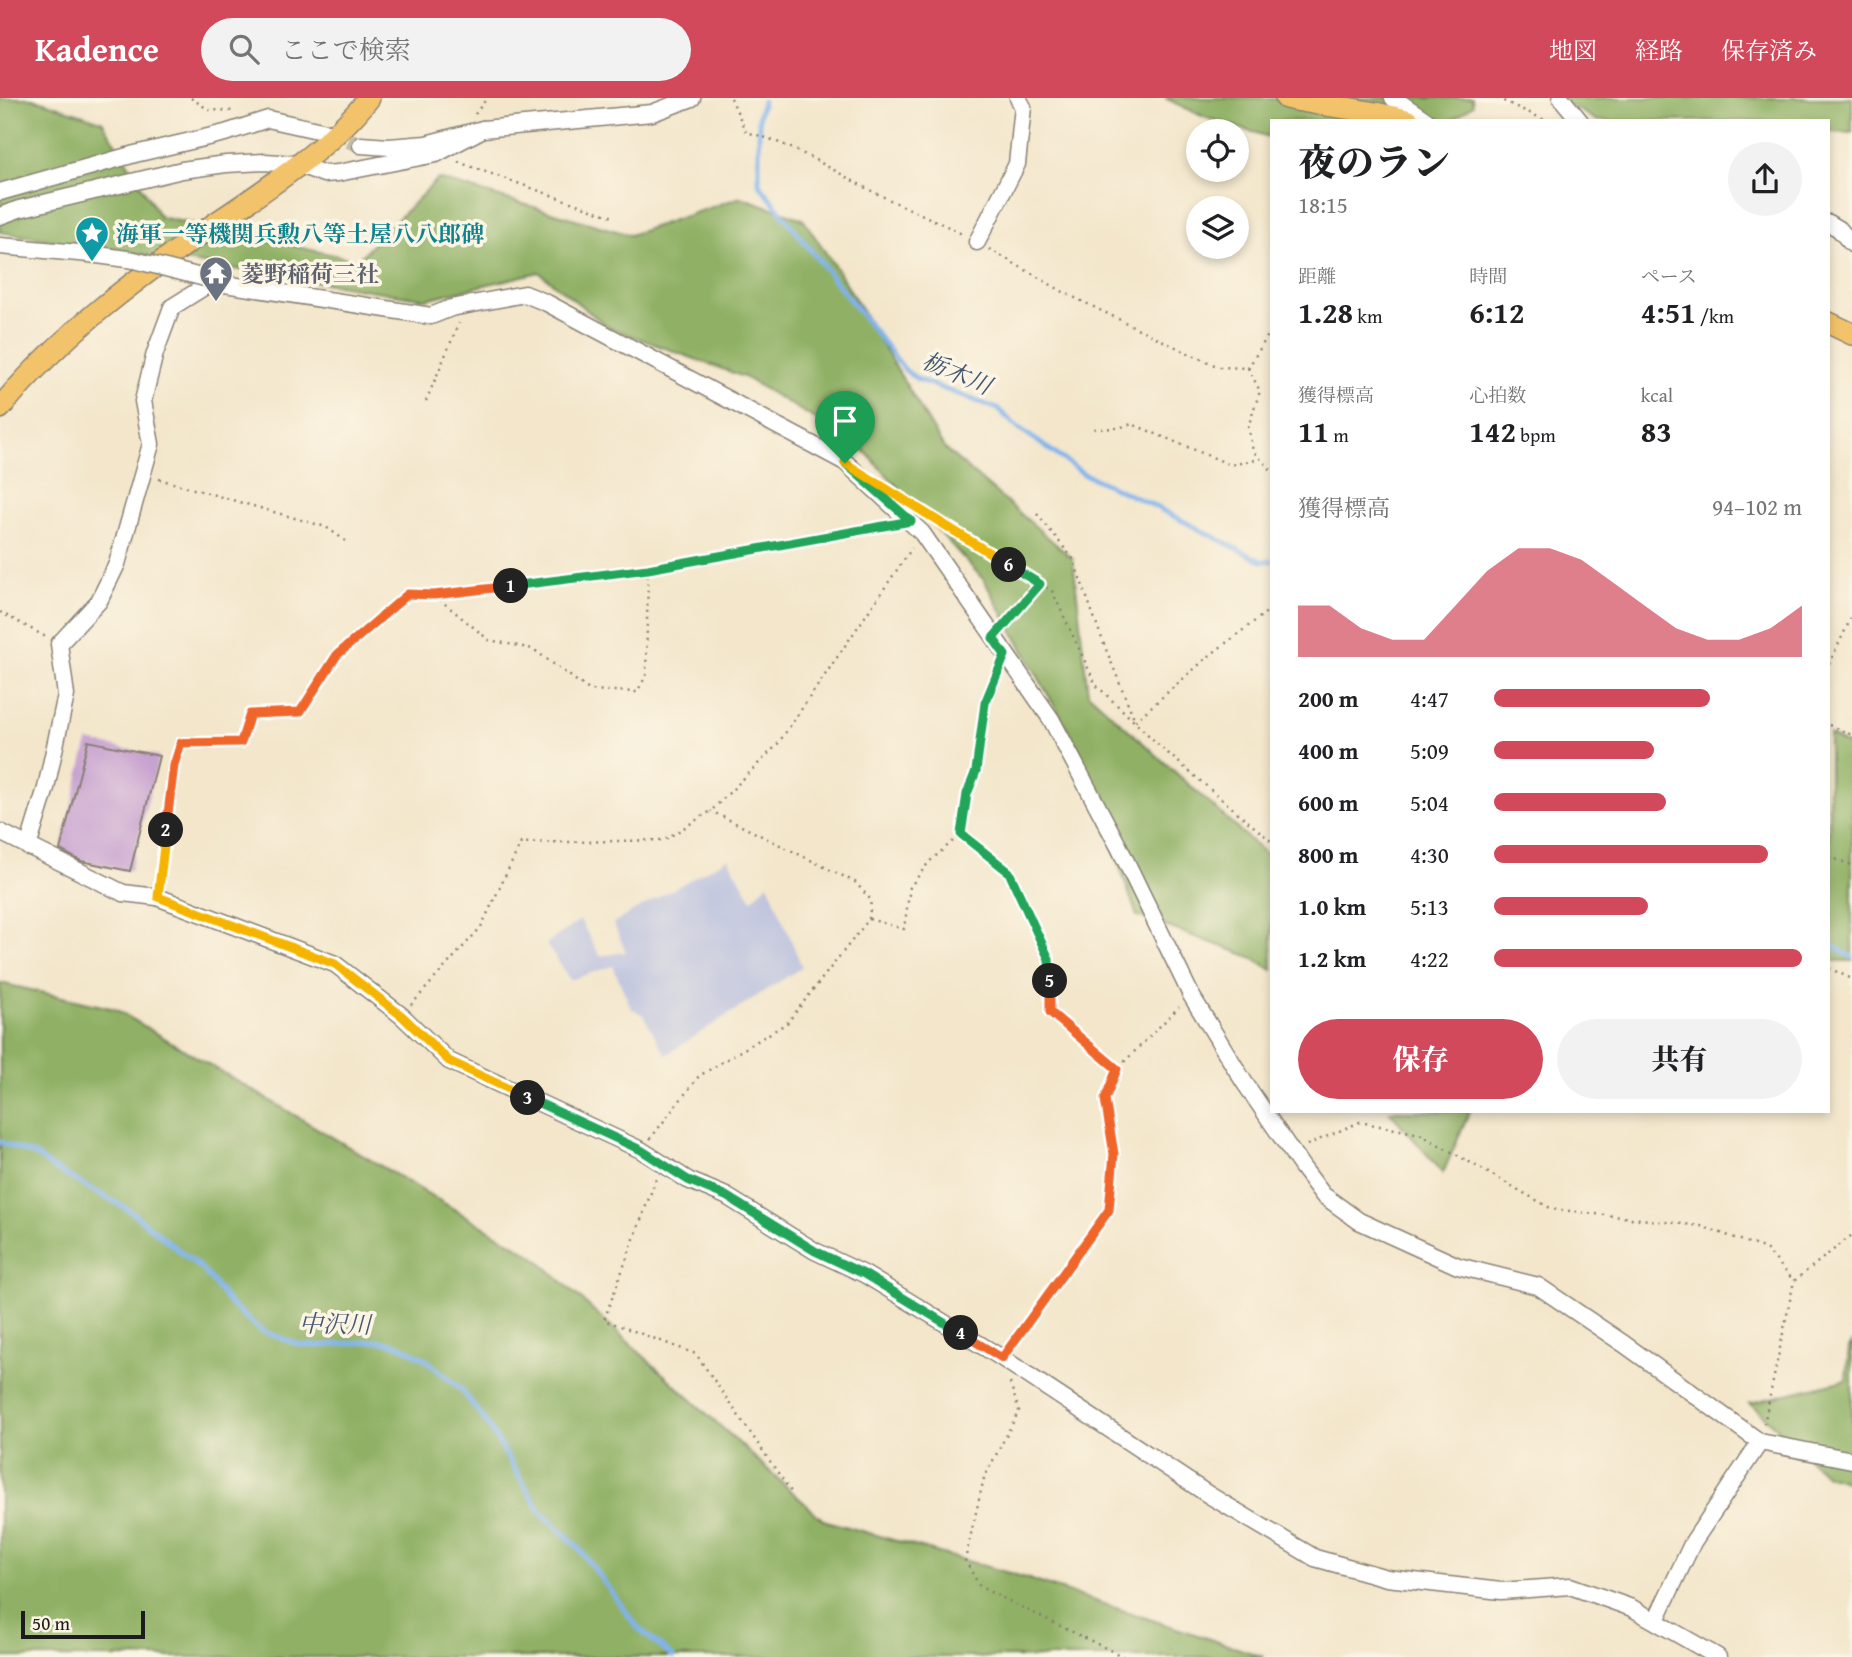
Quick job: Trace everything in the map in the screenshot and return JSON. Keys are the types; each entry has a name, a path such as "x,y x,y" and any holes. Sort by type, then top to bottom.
{"main road":[{"path":"0,408 45,358 101,306 256,197 352,120 369,98"},
{"path":"1286,98 1317,105 1380,112 1403,119"},
{"path":"1830,323 1852,334"}],"street":[{"path":"361,145 389,147 426,144 483,129 652,113 692,98"},
{"path":"976,242 1017,164 1023,107 1018,98"},
{"path":"1393,98 1424,119"},
{"path":"1561,98 1578,119"},
{"path":"0,192 135,154 225,134 268,119 326,132"},
{"path":"0,216 19,209 181,170 226,164 297,164 324,174 338,173 436,154 483,129"},
{"path":"1830,224 1839,229 1852,244"},
{"path":"0,246 134,260 209,280 431,316 451,308 525,295 547,303 845,463 919,522 993,638 1051,719 1119,847 1191,995 1244,1082 1324,1195 1359,1221 1458,1266 1538,1286 1760,1442 1852,1460"},
{"path":"28,847 46,788 66,695 59,644 99,601 117,564 151,444 143,401 172,307 209,280"},
{"path":"0,832 122,893 158,897 335,964 402,1016 449,1061 641,1150 688,1180 726,1196 815,1251 864,1274 1002,1358 1209,1495 1315,1558 1387,1578 1501,1591 1570,1586 1632,1608 1718,1657"},
{"path":"1656,1620 1693,1542 1760,1442"}],"path":[{"path":"191,98 193,102 209,110 257,112 268,119"},
{"path":"731,98 746,132 770,138 976,242 1067,294 1188,353 1219,367 1248,368"},
{"path":"1497,98 1543,119"},
{"path":"436,154 616,218"},
{"path":"426,401 460,321 451,308"},
{"path":"1248,368 1270,332"},
{"path":"1248,368 1259,391 1248,427 1252,451 1270,469"},
{"path":"1094,429 1118,428 1132,424 1231,465 1260,458"},
{"path":"142,474 326,527 347,542"},
{"path":"1037,514 1073,559 1135,721"},
{"path":"402,1016 481,927 521,843 664,840 711,811 778,745 919,522"},
{"path":"158,897 174,765 181,743 241,742 250,714 300,712 337,655 408,594 434,595 648,569 919,522 1052,591 1096,685 1163,749 1270,840"},
{"path":"434,595 489,640 533,649 589,690 637,692 646,676 648,569"},
{"path":"993,638 1040,584"},
{"path":"1135,721 1209,656 1270,610"},
{"path":"0,612 59,644"},
{"path":"1830,661 1852,616"},
{"path":"869,919 904,929 910,887 929,862 961,834 967,794 976,771 985,703 1005,655"},
{"path":"1830,725 1852,735"},
{"path":"641,1150 699,1076 787,1023 869,919 871,900 855,882 711,811"},
{"path":"961,834 1009,872 1049,959 1050,1012 1117,1069"},
{"path":"1830,857 1852,866"},
{"path":"1830,968 1852,979"},
{"path":"1124,1657 980,1587 965,1560 984,1478 1019,1411 1002,1358 1109,1210 1114,1154 1105,1099 1117,1069 1191,995"},
{"path":"1292,1152 1360,1122 1420,1134 1552,1209 1700,1226 1766,1249 1794,1281"},
{"path":"662,1163 604,1320 696,1354 792,1493"},
{"path":"1760,1442 1794,1281 1852,1235"}],"shaded area":[{"path":"728,858 752,900 768,883 802,967 666,1055 643,1015 631,1008 613,966 570,980 546,944 580,920 600,956 626,952 613,923"}],"green space":[{"path":"0,98 32,98 102,121 160,217 357,260 438,179 630,235 741,197 803,219 840,274 944,448 1073,559 1088,693 1270,858 1270,969 1251,957 1137,916 1078,748 984,580 859,445 744,377 608,327 539,272 426,299 0,232"},
{"path":"1165,98 1472,98 1473,105 1454,119 1270,119 1270,137 1249,131 1249,119 1210,119"},
{"path":"1557,98 1852,98 1852,133 1830,132 1830,119 1594,119"},
{"path":"1830,736 1852,747 1852,961 1830,961"},
{"path":"0,983 115,1009 535,1257 823,1520 1016,1575 1264,1657 0,1657"},
{"path":"1391,1113 1469,1113 1443,1173"},
{"path":"1852,1343 1852,1483 1826,1475 1750,1403 1846,1380 1849,1348"}],"building":[{"path":"88,741 159,756 130,871 81,861 60,850"}],"waterway":[{"name":"栃木川","path":"763,101 759,114 759,184 905,370 917,379 998,409 1016,426 1084,474 1150,504 1261,561 1270,561"},
{"name":"栃木川","path":"1830,945 1852,957"},
{"name":"中沢川","path":"0,1142 37,1156 53,1168 129,1210 203,1270 231,1305 262,1331 300,1345 379,1341 399,1345 425,1359 461,1389 488,1425 540,1511 578,1547 638,1628 673,1657"}],"tunnel":[{"path":"326,132 361,145"}],"place":[{"name":"海軍一等機関兵勲八等土屋八八郎碑","path":"92,263"},
{"name":"菱野稲荷三社","path":"216,303"}],"route":[{"path":"845,463 1040,584 993,638 1005,655 985,703 976,771 967,794 961,834 1009,872 1049,959 1050,1012 1117,1069 1105,1099 1114,1154 1109,1210 1002,1358 864,1274 815,1251 726,1196 688,1180 641,1150 449,1061 402,1016 335,964 158,897 174,765 181,743 241,742 250,714 300,712 337,655 408,594 434,595 648,569 911,521 845,463"}]}
